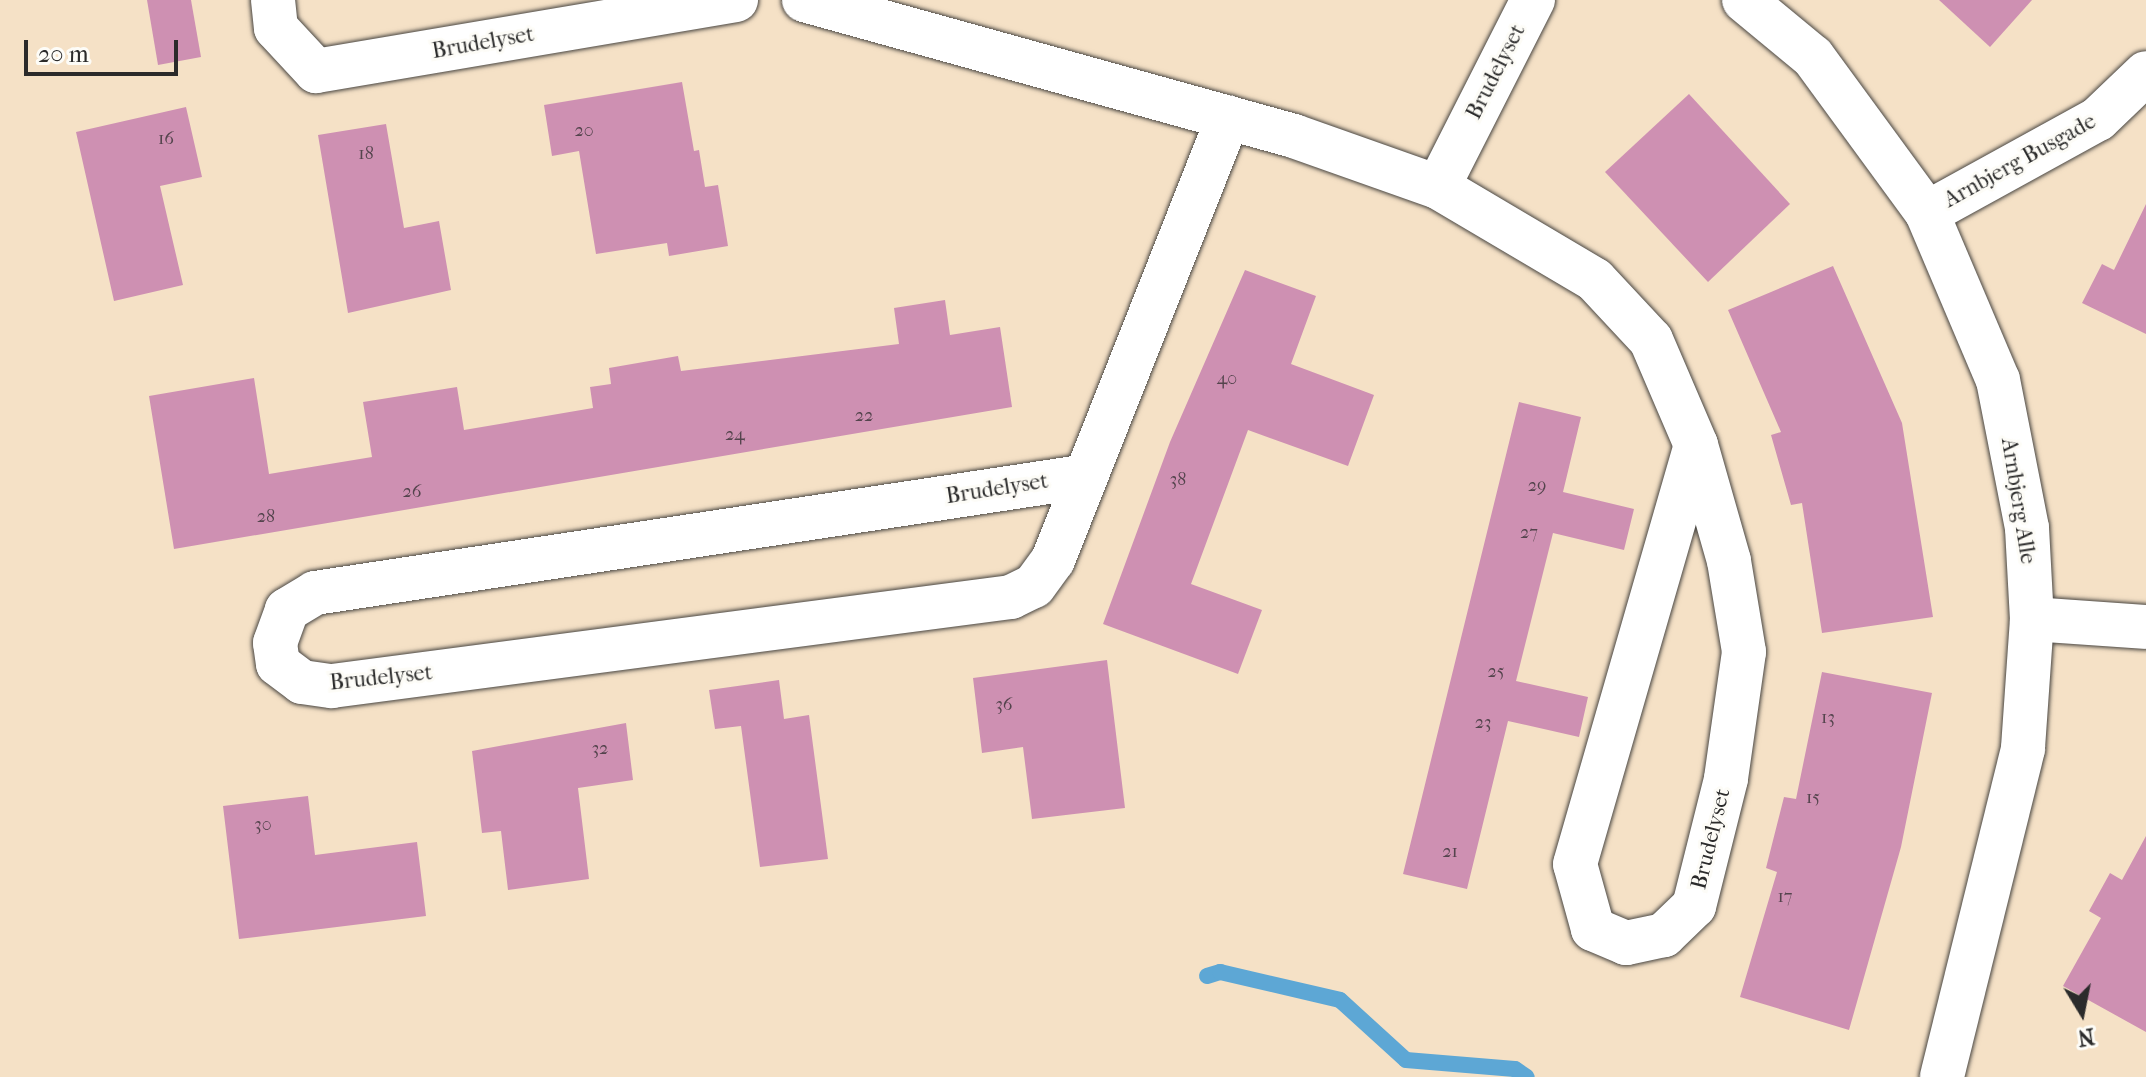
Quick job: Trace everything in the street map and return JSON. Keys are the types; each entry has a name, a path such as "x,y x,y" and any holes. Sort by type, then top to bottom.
{"street":[{"name":"Brudelyset","path":"273,0 276,28 316,71 736,0"},
{"name":"Brudelyset","path":"804,0 1228,117 1438,187 1595,280 1651,340 1696,445 1729,561 1744,652 1728,765 1694,906 1664,935 1626,943 1593,929 1575,864 1696,445"},
{"name":"Brudelyset","path":"1438,187 1533,0"},
{"name":"Arnbjerg Alle","path":"1744,0 1813,57 1927,213 1998,380 2027,528 2032,619 2023,749 1942,1077"},
{"name":"Arnbjerg Busgade","path":"1927,213 2098,119 2146,73"},
{"name":"Brudelyset","path":"1081,477 315,593 287,610 275,643 278,664 302,682 332,686 1011,597 1034,586 1053,560 1081,477 1228,117"},
{"path":"2032,619 2146,627"}],"building":[{"path":"147,0 191,0 201,57 158,65"},
{"path":"1939,0 2032,0 1990,47"},
{"path":"682,82 694,151 699,150 705,187 718,185 728,246 669,256 667,243 596,254 579,151 552,156 544,105"},
{"path":"1689,94 1790,204 1708,282 1605,172"},
{"path":"186,107 202,177 160,186 183,285 114,301 76,132"},
{"path":"386,124 404,228 439,221 451,290 348,313 318,135"},
{"path":"2146,204 2146,334 2082,303 2102,264 2114,270"},
{"path":"1833,266 1902,423 1933,617 1822,633 1802,503 1791,505 1771,435 1781,432 1728,310"},
{"path":"1245,270 1316,296 1291,364 1374,395 1348,466 1248,430 1191,584 1262,610 1238,674 1103,624 1170,442"},
{"path":"945,300 950,335 1000,327 1012,407 174,549 149,396 254,378 269,474 372,457 363,402 457,387 464,430 593,408 590,387 611,384 609,368 678,356 681,371 899,344 894,308"},
{"path":"1519,402 1581,417 1563,492 1634,509 1624,550 1553,533 1516,681 1588,697 1579,737 1508,721 1467,889 1403,874"},
{"path":"1107,660 1125,808 1032,819 1023,747 982,753 973,678"},
{"path":"1822,672 1932,693 1901,847 1849,1030 1740,997 1777,872 1766,868 1784,797 1796,799"},
{"path":"779,680 784,719 809,715 828,859 760,867 741,726 715,729 709,690"},
{"path":"626,723 633,780 578,788 589,879 508,890 501,831 482,833 472,751"},
{"path":"308,796 315,855 417,842 426,916 239,939 223,806"},
{"path":"2146,836 2146,1032 2063,986 2101,918 2089,911 2110,873 2122,880"}],"waterway":[{"path":"1207,976 1220,972 1340,1000 1406,1060 1515,1069 1527,1077"}]}
